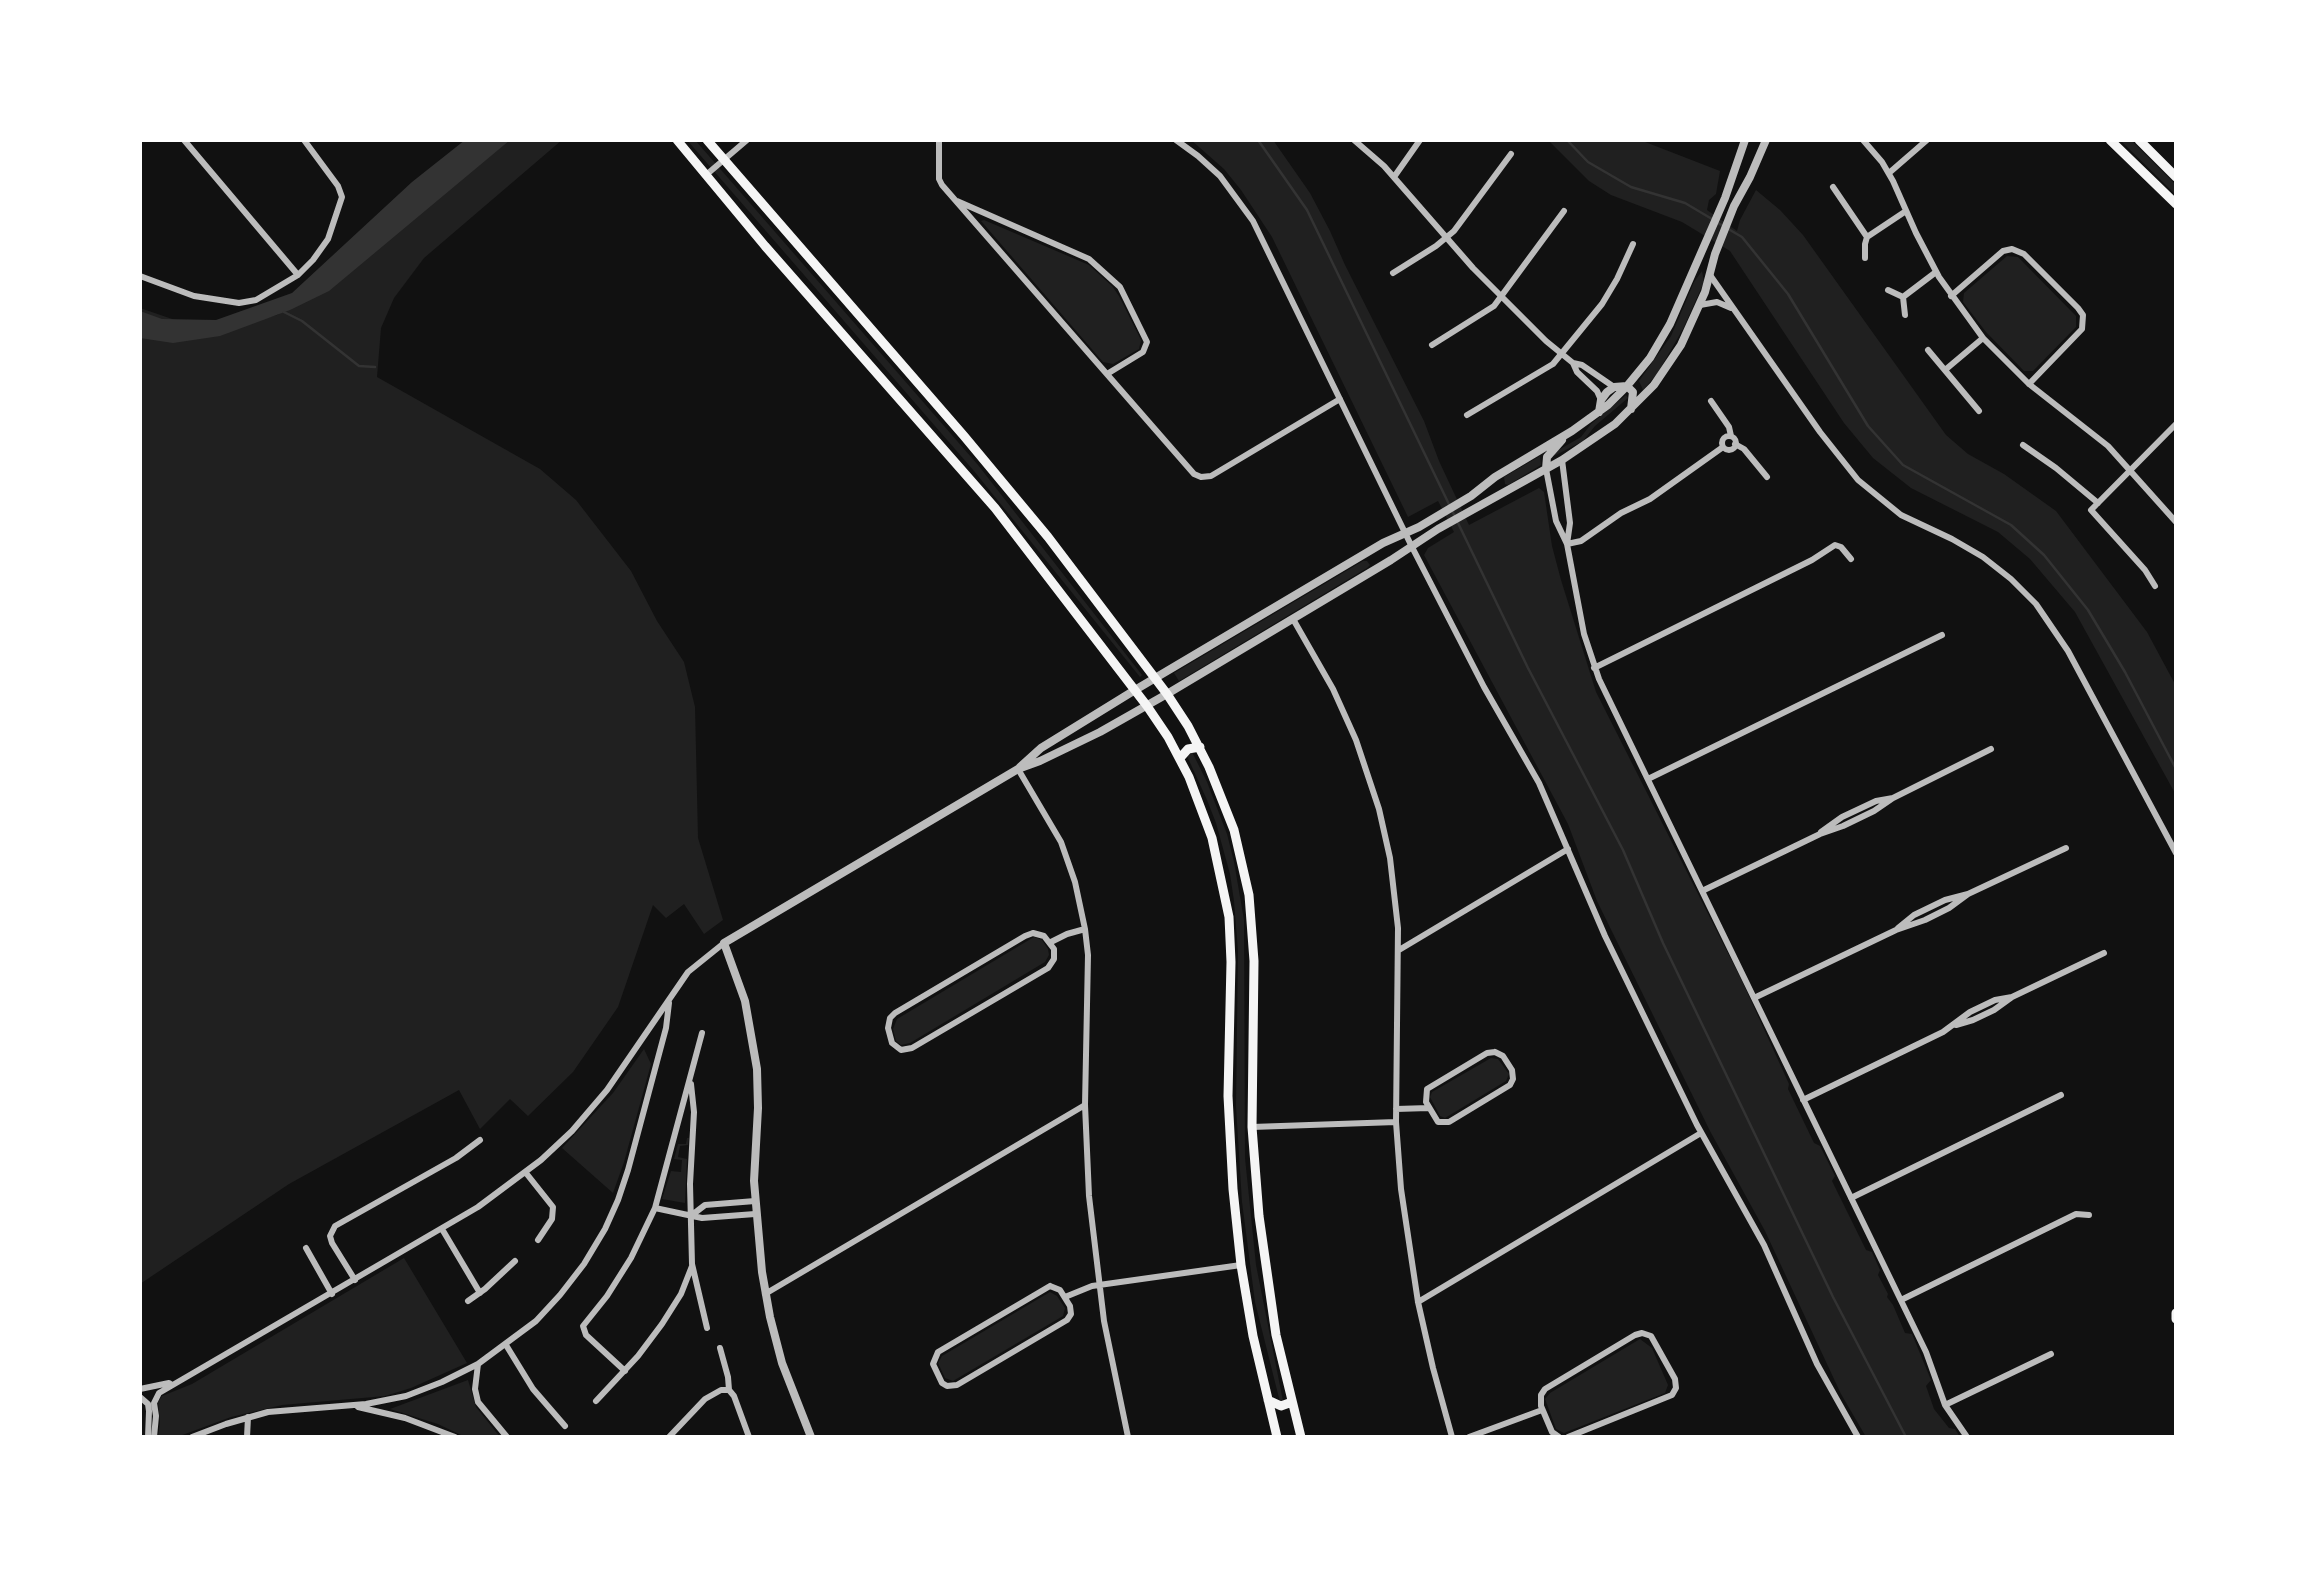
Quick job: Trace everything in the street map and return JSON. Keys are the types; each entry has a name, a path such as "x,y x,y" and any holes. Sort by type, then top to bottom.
{"main road":[{"path":"677,140 995,508 1147,706 1180,758 1198,797 1212,838 1229,917 1231,962 1228,1069 1233,1189 1241,1265 1253,1336 1277,1437"},
{"path":"706,140 964,436 1048,537 1167,694 1200,747 1234,830 1249,895 1254,961 1252,1127 1266,1273 1276,1335 1301,1437"},
{"path":"2110,140 2176,204"},
{"path":"2139,140 2176,177"},
{"path":"1180,758 1188,749 1200,747"},
{"path":"2176,1313 2176,1319"},
{"path":"1268,1400 1281,1406 1292,1402"}],"street":[{"path":"184,140 298,275"},
{"path":"140,276 187,295 239,303 256,300 298,275 328,239 342,197 338,186 304,140"},
{"path":"706,175 747,140"},
{"path":"939,140 940,182 1192,472 1204,478 1340,399"},
{"path":"1176,140 1220,176 1246,210 1412,547 1484,687 1539,783 1593,912 1702,1133 1754,1224 1817,1364 1858,1437"},
{"path":"1354,140 1394,177 1502,297 1561,354 1614,387"},
{"path":"1394,177 1420,140"},
{"path":"1017,769 1041,748 1135,690 1433,519 1599,412 1628,386 1660,343 1705,247 1745,140"},
{"path":"154,1437 154,1400 159,1393 442,1229 494,1197 526,1173 565,1138 597,1102 688,972 724,943 1017,769 1068,747 1147,706 1412,547 1438,528 1562,460 1600,436 1630,412 1674,358 1700,305 1715,254 1734,206 1766,140"},
{"path":"1863,140 1889,173 1936,272 1983,338 2029,384 2097,436 2176,522"},
{"path":"1889,173 1927,140"},
{"path":"1392,273 1447,238 1511,154"},
{"path":"1833,187 1867,237"},
{"path":"955,201 1089,259 1120,287 1147,342 1143,352 1107,374"},
{"path":"1432,345 1490,310 1564,211"},
{"path":"1865,258 1864,243 1867,237 1906,211"},
{"path":"1467,415 1546,369 1561,354 1602,304 1633,244"},
{"path":"1951,296 2003,251 2012,248 2024,254 2081,311 2084,320 2082,329 2029,384"},
{"path":"1903,298 1936,272"},
{"path":"1710,275 1857,480 1901,515 1952,538 1983,557 2011,579 2036,604 2068,650 2176,853"},
{"path":"1888,290 1903,298"},
{"path":"1903,298 1905,315"},
{"path":"1700,305 1717,302 1732,309"},
{"path":"1945,370 1983,338"},
{"path":"1928,350 1979,411"},
{"path":"1573,363 1577,373 1594,388 1601,400"},
{"path":"1599,412 1601,400 1607,391 1614,387 1628,386"},
{"path":"1628,386 1633,395 1630,412"},
{"path":"1712,401 1730,427 1735,444 1744,449 1767,477"},
{"path":"2155,586 2145,570 2091,510 2176,424"},
{"path":"1572,431 1547,457 1546,469 1556,521 1567,544 1582,626 1594,668 1932,1364 1945,1405 1967,1437"},
{"path":"1723,447 1723,438 1731,436"},
{"path":"1723,447 1729,449 1735,444"},
{"path":"2023,445 2098,503"},
{"path":"1567,544 1581,541 1621,513 1650,499 1723,447"},
{"path":"1562,460 1570,523 1567,544"},
{"path":"1594,668 1812,560 1835,545 1841,547 1851,559"},
{"path":"1293,619 1342,708 1372,784 1390,858 1397,907 1399,950 1396,1122 1405,1222 1418,1302 1452,1437"},
{"path":"1648,779 1942,635"},
{"path":"1702,891 1820,834 1835,822 1861,808 1893,797 1991,750"},
{"path":"1017,769 1061,842 1075,882 1085,929 1088,955 1085,1105 1089,1196 1099,1285 1128,1437"},
{"path":"1754,998 1896,930 1925,920 1968,894 2066,848"},
{"path":"1399,950 1568,849"},
{"path":"1051,942 1085,929"},
{"path":"1037,933 1051,942 1055,954 1048,968 912,1048 901,1049 892,1043 888,1028 890,1018 895,1013 1025,936 1037,933"},
{"path":"724,943 741,986 754,1046 758,1092 755,1214 765,1294 782,1363 811,1437"},
{"path":"1803,1100 1954,1025 1970,1012 1995,1000 2012,997 2104,953"},
{"path":"192,1437 248,1417 295,1409 353,1405 406,1395 442,1382 478,1364 536,1321 560,1296 584,1264 605,1229 628,1170 666,1028 670,1001"},
{"path":"625,1371 586,1335 583,1329 631,1258 655,1208 702,1033"},
{"path":"1488,1053 1503,1055 1512,1070 1513,1079 1510,1085 1449,1122 1438,1122 1429,1108 1425,1098 1429,1087 1488,1053"},
{"path":"690,1081 694,1112 690,1184 692,1264 707,1328"},
{"path":"1851,1198 2061,1096"},
{"path":"765,1294 1085,1105"},
{"path":"1396,1109 1429,1108"},
{"path":"1252,1127 1396,1122"},
{"path":"1418,1302 1702,1133"},
{"path":"355,1280 331,1240 335,1226 456,1158 480,1140"},
{"path":"526,1173 552,1204 554,1211 552,1219 538,1240"},
{"path":"692,1215 705,1205 755,1201"},
{"path":"655,1208 706,1218 755,1214"},
{"path":"1901,1300 2076,1214 2089,1214"},
{"path":"442,1229 480,1293"},
{"path":"306,1248 332,1294"},
{"path":"468,1300 480,1293 516,1261"},
{"path":"596,1401 625,1371 668,1316 681,1294 692,1264"},
{"path":"1065,1297 1080,1289 1099,1285 1241,1265"},
{"path":"1054,1286 1065,1297 1071,1311 1065,1321 957,1385 950,1387 942,1382 933,1364 937,1352 1043,1288 1054,1286"},
{"path":"1559,1437 1552,1432 1542,1410 1541,1395 1549,1386 1635,1335 1646,1334 1654,1339 1675,1379 1676,1388 1672,1395 1568,1437"},
{"path":"506,1345 533,1389 565,1426"},
{"path":"720,1348 729,1390 734,1396 749,1437"},
{"path":"1945,1405 2051,1354"},
{"path":"478,1364 475,1389 478,1402 507,1437"},
{"path":"140,1389 169,1383 172,1385"},
{"path":"669,1437 705,1399 721,1390 729,1390"},
{"path":"142,1398 149,1411 148,1437"},
{"path":"353,1405 405,1418 455,1437"},
{"path":"1469,1437 1542,1410"},
{"path":"247,1437 248,1417"}],"shaded area":[{"path":"465,140 510,140 329,291 290,310 220,336 173,343 140,338 140,311 162,319 216,320 292,293 412,182"},
{"path":"483,140 562,140 424,258 394,298 381,328 377,377 540,469 576,500 631,571 657,621 684,662 695,707 698,838 723,920 704,934 684,904 666,918 653,905 618,1007 573,1072 528,1116 510,1099 480,1129 459,1090 289,1184 140,1284 140,308 178,321 238,326 277,315 298,303"},
{"path":"687,140 695,140 978,465 1142,675 1140,677 974,471"},
{"path":"1191,140 1273,140 1310,193 1330,231 1424,421 1439,461 1469,525 1539,488 1544,492 1552,546 1596,692 1742,981 1789,1084 1788,1089 1814,1143 1820,1146 1835,1176 1832,1181 1866,1250 1872,1252 1887,1297 1905,1333 1912,1334 1931,1380 1926,1386 1934,1409 1960,1437 1866,1437 1841,1394 1765,1231 1710,1131 1597,901 1568,824 1424,555 1428,548 1454,532 1438,501 1408,517 1272,237 1224,169"},
{"path":"1548,140 1640,140 1720,171 1716,194 1709,200 1707,210 1737,231 1756,190 1780,210 1803,235 1946,435 1968,454 2004,474 2056,511 2147,632 2176,686 2176,795 2075,612 2030,559 1998,532 1911,488 1873,458 1844,423 1730,251 1682,222 1611,195 1589,181"},
{"path":"2120,140 2131,140 2176,185 2176,195"},
{"path":"981,221 1089,265 1119,296 1141,340 1139,349 1113,364 1103,362"},
{"path":"2007,256 2018,257 2076,316 2076,327 2033,371 2024,371 1986,332 1963,302 1964,293"},
{"path":"1702,271 1704,282 1683,329 1657,374 1643,390 1639,381 1671,336 1694,282"},
{"path":"1626,395 1628,398 1595,426 1583,441 1554,456 1555,452 1581,437 1591,424"},
{"path":"1540,456 1541,465 1508,485 1505,484 1504,477"},
{"path":"1363,561 1370,565 1179,681 1174,673"},
{"path":"1192,752 1227,834 1244,920 1245,1158 1256,1265 1283,1401 1280,1402 1255,1302 1242,1202 1236,1106 1238,951 1234,901 1230,874 1216,823 1187,756"},
{"path":"1034,937 1042,940 1048,949 1049,955 1045,962 910,1043 901,1045 896,1041 893,1029 897,1019"},
{"path":"644,1049 651,1064 613,1193 562,1148 613,1093"},
{"path":"1491,1058 1498,1059 1509,1074 1506,1081 1445,1118 1440,1116 1430,1097 1432,1092"},
{"path":"687,1138 688,1145 680,1146 678,1157 687,1159 685,1203 662,1199 671,1171 681,1172 682,1160 674,1159 678,1144 686,1144"},
{"path":"404,1258 467,1363 411,1388 385,1396 282,1405 231,1417 177,1437 158,1437 158,1402 162,1396 192,1384"},
{"path":"1050,1292 1057,1296 1065,1308 1063,1316 953,1381 945,1378 938,1363 942,1356"},
{"path":"1640,1339 1652,1348 1668,1385 1665,1393 1564,1433 1556,1429 1545,1399 1550,1393"},
{"path":"468,1380 476,1407 500,1437 465,1437 438,1424 390,1409"}],"waterway":[{"path":"1258,140 1307,210 1528,668 1623,850 1663,943 1833,1297 1906,1437"},
{"path":"1567,140 1588,162 1631,187 1685,203 1712,219"},
{"path":"1718,223 1742,237 1788,294 1868,426 1903,465 2011,525 2044,555 2088,610 2125,672 2176,769"},
{"path":"284,312 302,321 359,366 375,367"}]}
